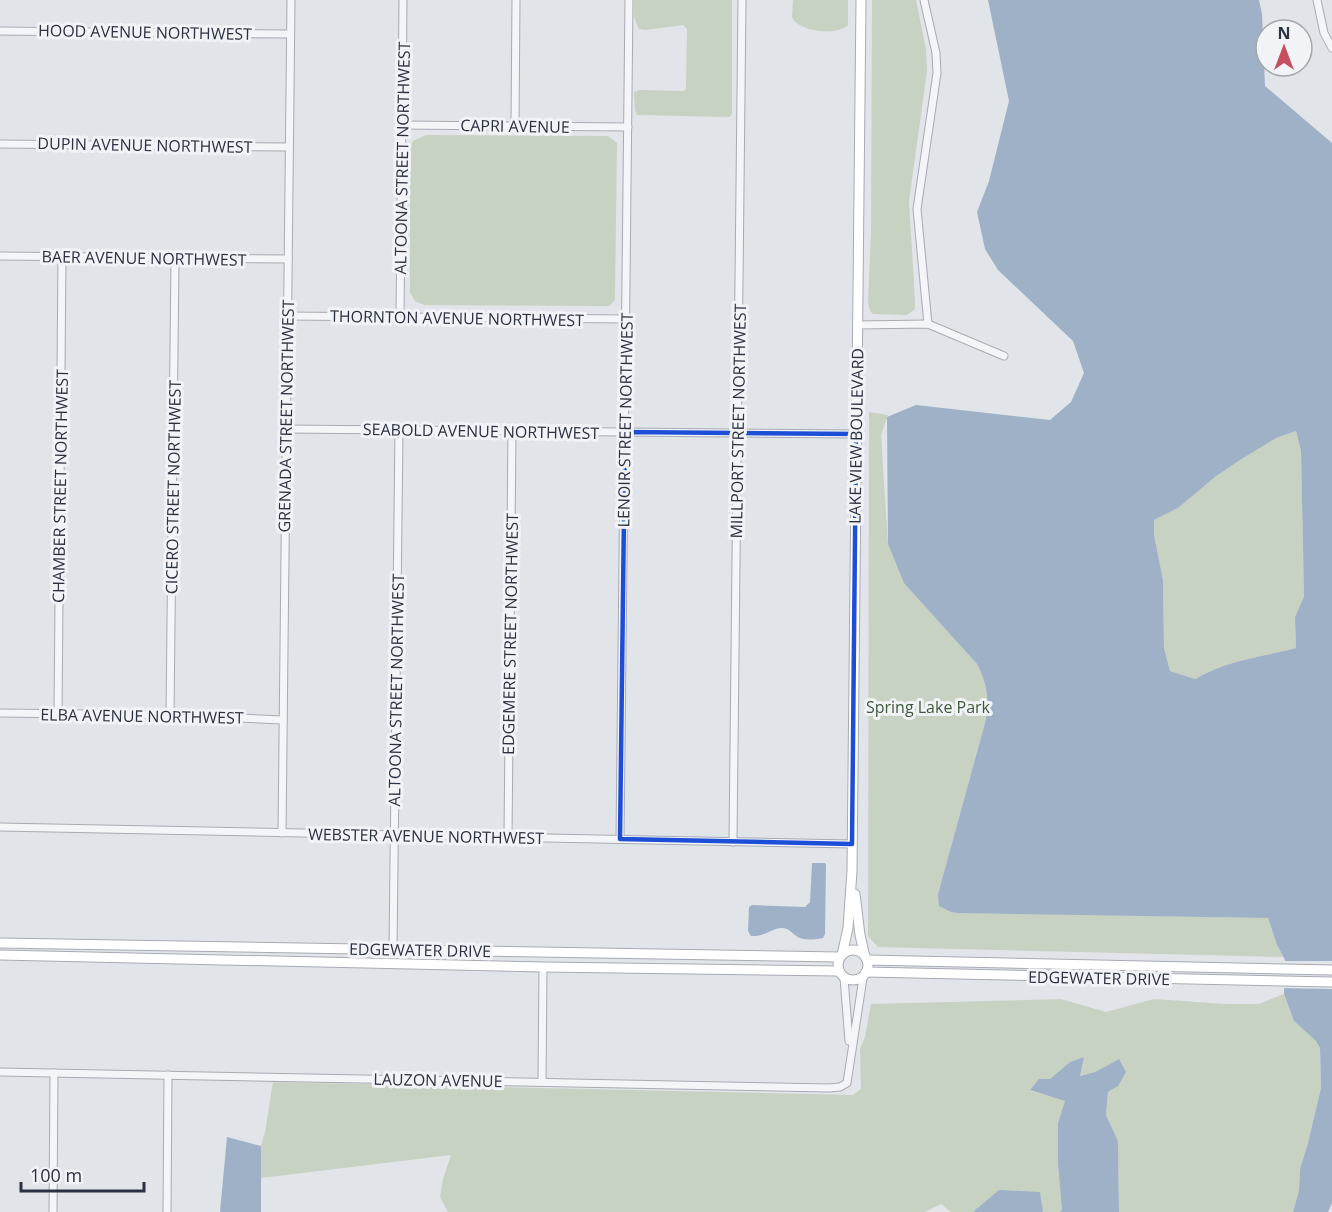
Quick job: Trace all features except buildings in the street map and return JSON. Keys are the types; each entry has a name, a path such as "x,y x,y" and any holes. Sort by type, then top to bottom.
{"street":[{"name":"GRENADA STREET NORTHWEST","path":"282,833 291,0"},
{"name":"ALTOONA STREET NORTHWEST","path":"400,317 404,0"},
{"path":"515,126 516,0"},
{"name":"LENOIR STREET NORTHWEST","path":"620,839 629,0"},
{"name":"MILLPORT STREET NORTHWEST","path":"733,842 742,0"},
{"name":"LAKE VIEW BOULEVARD","path":"841,956 848,928 852,871 861,0"},
{"path":"924,0 936,53 937,73 917,209 928,324"},
{"path":"1317,0 1324,33 1332,48"},
{"name":"HOOD AVENUE NORTHWEST","path":"0,31 290,34"},
{"name":"CAPRI AVENUE","path":"402,125 628,128"},
{"name":"DUPIN AVENUE NORTHWEST","path":"0,144 289,147"},
{"name":"BAER AVENUE NORTHWEST","path":"0,256 288,259"},
{"name":"CHAMBER STREET NORTHWEST","path":"58,714 62,257"},
{"name":"CICERO STREET NORTHWEST","path":"170,715 175,258"},
{"name":"THORNTON AVENUE NORTHWEST","path":"287,316 626,319"},
{"path":"857,325 928,324 1004,356"},
{"name":"SEABOLD AVENUE NORTHWEST","path":"286,429 856,434"},
{"name":"ALTOONA STREET NORTHWEST","path":"393,950 399,430"},
{"name":"EDGEMERE STREET NORTHWEST","path":"508,837 512,431"},
{"name":"ELBA AVENUE NORTHWEST","path":"0,714 170,715 283,720"},
{"name":"WEBSTER AVENUE NORTHWEST","path":"0,827 852,844"},
{"name":"LAKE VIEW BOULEVARD","path":"852,871 860,935 866,958"},
{"name":"EDGEWATER DRIVE","path":"0,942 841,956"},
{"path":"854,951 866,958 864,975 852,980 841,974 841,956 854,951"},
{"name":"EDGEWATER DRIVE","path":"0,955 841,974"},
{"name":"EDGEWATER DRIVE","path":"866,958 1332,970"},
{"path":"542,1082 543,968"},
{"path":"1102,978 1109,973 1180,974 1189,972 1193,968"},
{"name":"LAUZON AVENUE","path":"841,974 850,1055"},
{"name":"EDGEWATER DRIVE","path":"864,975 1332,982"},
{"name":"LAUZON AVENUE","path":"0,1072 840,1087 847,1083 864,975"},
{"path":"53,1212 54,1073"},
{"path":"167,1212 168,1075"}],"highlighted area":[{"path":"625,432 856,434 852,844 620,839"}],"green space":[{"path":"634,0 732,0 732,113 730,117 637,115 634,92 639,90 684,91 686,89 687,29 683,25 639,29 634,17"},
{"path":"793,0 848,0 848,25 827,31 802,26 792,17"},
{"path":"872,0 916,0 926,49 927,71 909,201 915,309 907,315 873,314 868,303 871,232"},
{"path":"426,135 608,136 617,143 615,300 609,306 424,305 415,301 410,292 410,147 413,141"},
{"name":"Spring Lake Park","path":"869,412 888,415 881,435 888,544 904,582 977,664 987,692 985,723 938,894 951,912 1268,918 1283,957 878,947 868,936"},
{"path":"1296,431 1301,451 1304,596 1295,617 1296,648 1232,663 1195,679 1170,671 1164,648 1163,580 1154,535 1154,520 1178,508 1215,477 1240,460 1276,438"},
{"path":"1284,994 1294,1021 1316,1041 1320,1048 1321,1088 1300,1169 1299,1190 1293,1212 1119,1212 1118,1141 1106,1115 1108,1092 1118,1086 1119,1059 1095,1072 1080,1076 1084,1057 1070,1062 1031,1091 1066,1101 1058,1123 1058,1165 1062,1210 1060,1212 1043,1212 1039,1192 983,1205 973,1212 951,1212 941,1204 925,1212 448,1212 440,1197 451,1155 261,1178 261,1146 273,1082 853,1095 861,1089 860,1049 865,1037 871,1004 1061,999 1106,1012 1154,999 1259,1004"}],"water":[{"path":"988,0 1259,0 1262,18 1254,18 1254,78 1265,78 1265,86 1332,143 1332,1203 1328,1212 1293,1212 1299,1190 1300,1169 1321,1088 1320,1048 1316,1041 1294,1021 1284,994 1285,960 1268,918 958,913 939,906 938,894 985,723 987,692 977,664 904,583 888,544 887,417 916,405 1050,420 1071,402 1084,373 1073,341 998,270 985,249 977,212 989,181 1009,101","holes":["1296,431 1301,451 1304,596 1295,617 1296,648 1232,663 1195,679 1170,671 1164,648 1163,580 1154,535 1154,520 1178,508 1215,477 1240,460 1276,438"]},
{"path":"812,863 825,863 826,865 825,934 823,938 812,940 801,938 783,928 751,936 748,931 749,907 752,905 805,907 810,902"},
{"path":"1084,1057 1080,1076 1095,1072 1119,1059 1126,1072 1118,1086 1108,1092 1106,1115 1118,1141 1119,1212 1060,1212 1062,1210 1058,1165 1058,1123 1065,1101 1030,1090 1039,1079 1050,1079 1070,1062"},
{"path":"227,1137 261,1146 261,1212 220,1212"},
{"path":"999,1190 1040,1192 1043,1212 973,1212"}],"pier":[{"path":"1282,961 1332,961 1332,989 1281,988"}]}
